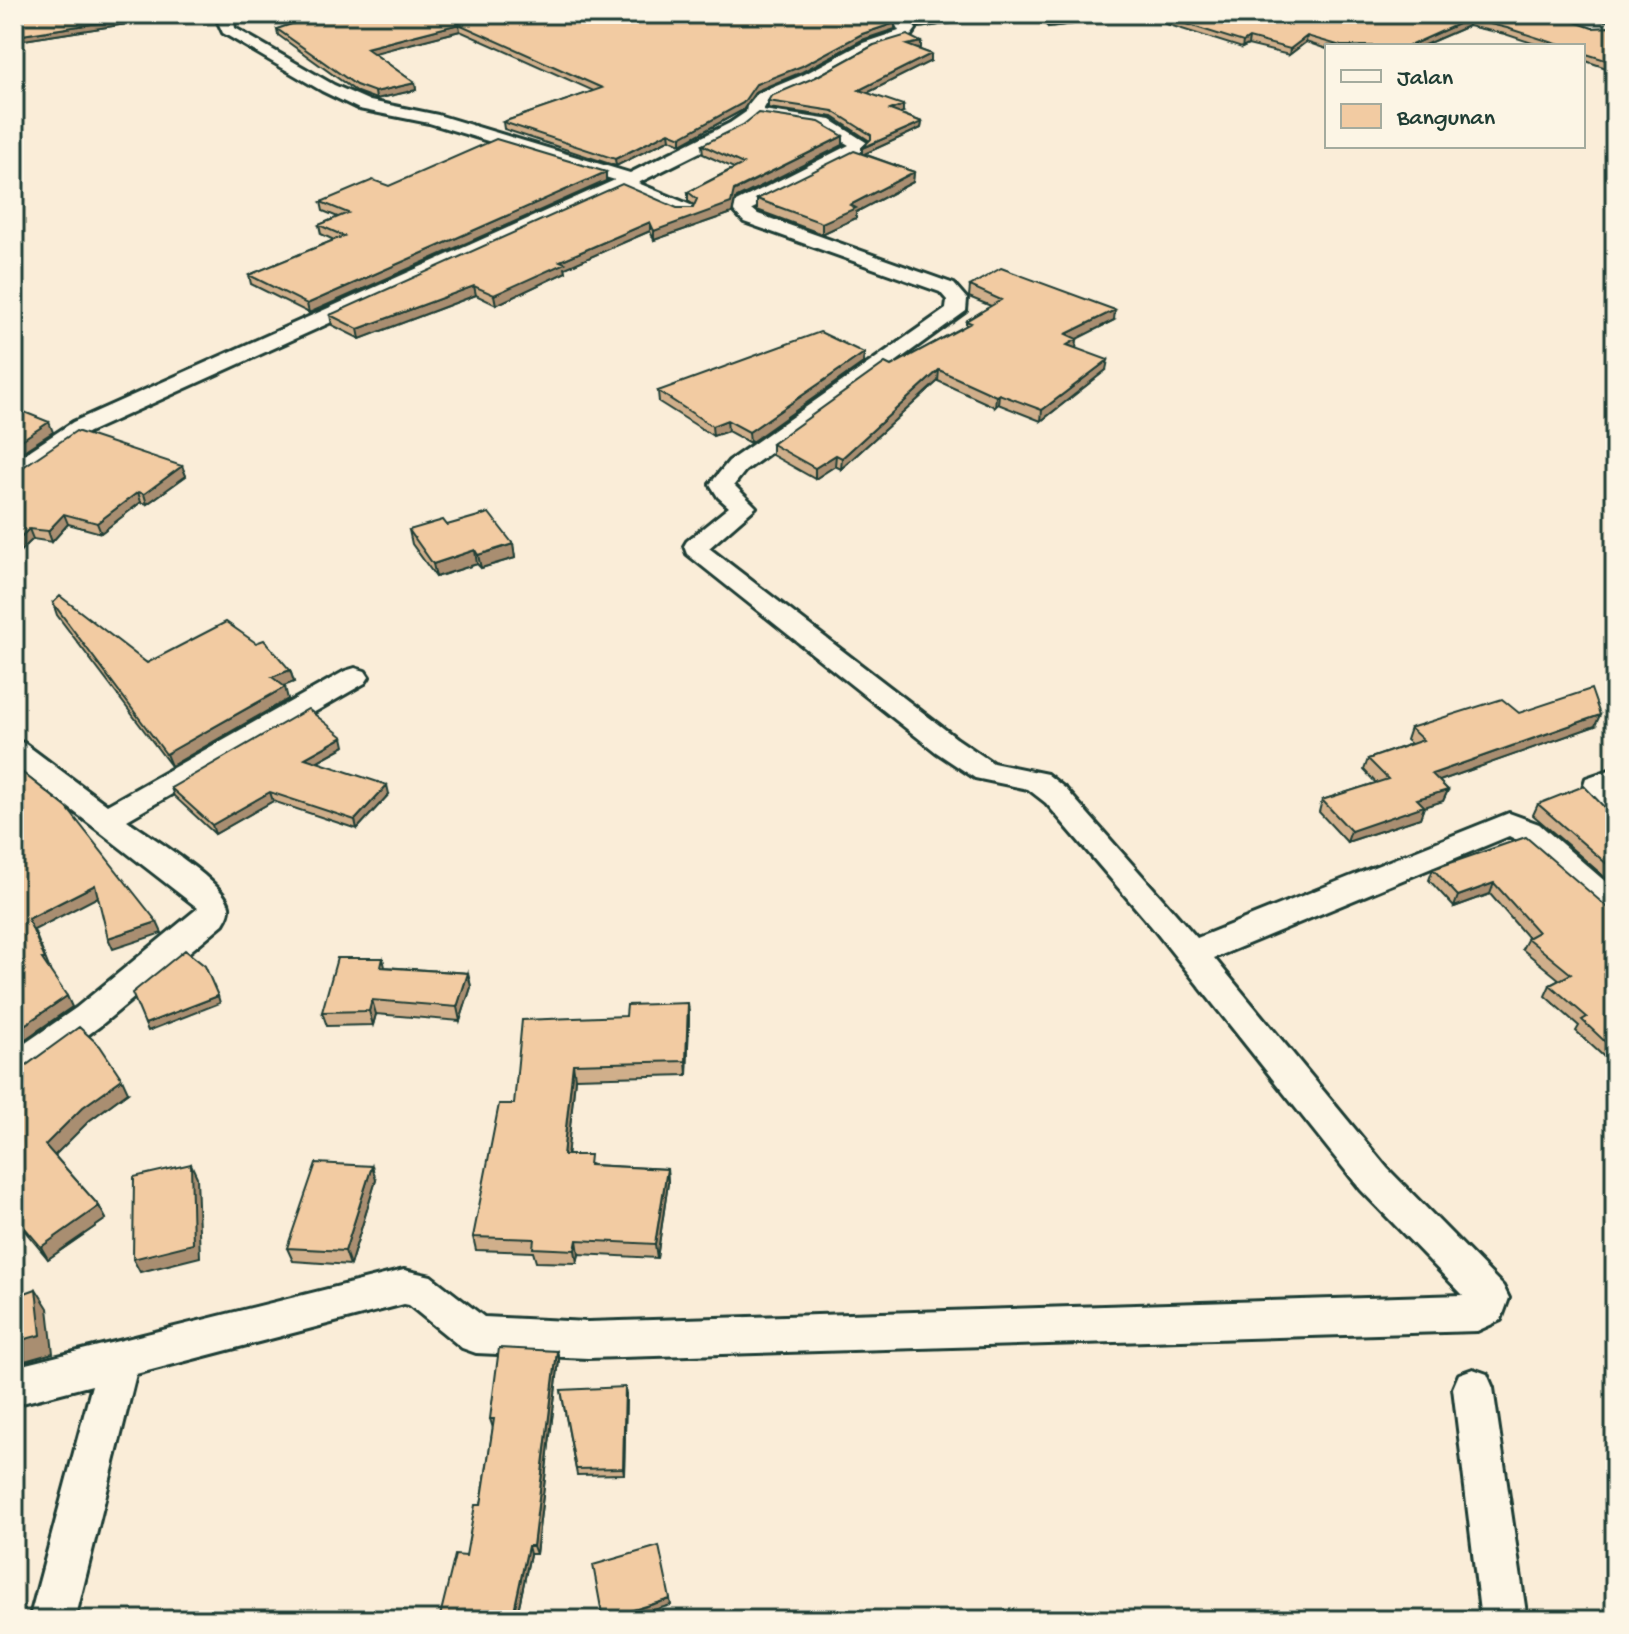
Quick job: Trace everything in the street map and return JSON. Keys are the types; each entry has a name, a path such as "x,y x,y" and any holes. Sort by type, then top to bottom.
{"street":[{"path":"231,14 226,22 228,30 328,88 365,105 432,119 627,181 686,210"},
{"path":"754,114 755,106 763,97 809,78 868,46 905,34 908,29 897,14"},
{"path":"1548,14 1612,29"},
{"path":"14,472 42,450 81,427 627,181 736,127 754,114 825,124 860,144 848,154 743,206 743,211 751,218 947,288 957,299 956,311 737,466 722,484 726,492 744,507 696,546 700,554 946,745 985,771 1037,781 1056,796 1191,954 1374,1179 1489,1298 1487,1307 1477,1313 588,1340 476,1335 417,1288 404,1287 14,1386"},
{"path":"105,819 355,677"},
{"path":"14,750 201,891 214,903 215,909 212,916 88,1017 14,1070"},
{"path":"1615,778 1596,785 1596,794 1615,812"},
{"path":"1191,954 1509,824 1528,832 1615,908"},
{"path":"52,1620 119,1361"},
{"path":"1473,1388 1504,1620"}],"building":[{"path":"14,14 155,14 22,35 14,32"},
{"path":"321,14 659,14 680,24 672,14 890,14 895,23 862,34 802,66 756,84 743,103 681,137 669,132 615,159 503,122 602,88 459,24 366,48 415,83 375,92 356,85 277,29"},
{"path":"913,14 972,14 919,22"},
{"path":"1041,14 1106,14 1048,20"},
{"path":"1154,14 1552,14 1592,28 1615,27 1615,63 1585,54 1585,44 1557,44 1469,19 1413,44 1334,44 1307,36 1290,49 1249,38 1243,42"},
{"path":"907,35 921,42 907,45 931,54 859,90 903,105 890,110 922,122 862,148 871,135 833,111 768,101 771,96 816,77 874,45"},
{"path":"758,113 819,122 843,136 734,190 731,203 654,231 650,222 560,261 565,263 494,295 474,286 358,329 330,315 622,184 677,208 693,208 697,199 688,192 743,164 702,145 743,125"},
{"path":"496,139 606,172 307,304 249,275 344,236 319,225 348,213 321,202 373,180 389,186"},
{"path":"854,151 914,172 850,205 856,208 822,223 757,199"},
{"path":"1001,268 1115,310 1066,334 1077,339 1067,345 1108,360 1042,410 999,394 996,396 939,370 842,458 836,455 815,468 772,444 885,363 891,366 971,323 966,321 1001,300 970,286"},
{"path":"820,332 864,353 749,432 727,420 712,426 658,391"},
{"path":"14,408 49,422 14,445"},
{"path":"76,431 182,466 144,494 138,492 97,523 64,514 48,531 29,529 14,543 14,470"},
{"path":"489,513 513,544 478,555 475,550 433,564 409,530 443,520 447,525"},
{"path":"60,596 147,663 226,622 256,643 264,640 290,670 272,677 285,687 166,754 53,603"},
{"path":"1591,689 1600,715 1432,774 1448,790 1417,799 1424,806 1351,831 1322,800 1388,779 1368,759 1423,740 1410,728 1502,699 1519,713"},
{"path":"308,709 343,737 305,758 387,785 355,820 270,792 212,825 171,788"},
{"path":"14,766 67,808 157,922 108,938 95,885 28,919 45,959 42,959 67,996 14,1032"},
{"path":"1584,786 1607,810 1615,812 1615,871 1538,804"},
{"path":"1526,837 1607,907 1615,910 1615,1051 1582,1020 1587,1017 1550,985 1571,974 1527,938 1538,932 1494,883 1458,896 1433,869"},
{"path":"185,950 205,966 218,996 145,1024 132,993"},
{"path":"337,958 383,958 381,967 468,973 457,1007 372,1000 369,1011 322,1012"},
{"path":"688,1003 686,1061 573,1064 563,1155 590,1155 589,1165 667,1169 655,1244 577,1240 575,1250 533,1248 534,1239 473,1237 499,1104 514,1104 522,1020 626,1016 627,1005"},
{"path":"79,1027 100,1046 122,1079 83,1107 45,1145 99,1206 41,1247 14,1215 14,1072"},
{"path":"316,1163 372,1166 345,1251 287,1248"},
{"path":"191,1164 193,1244 133,1259 134,1177"},
{"path":"36,1289 41,1335 14,1342 14,1297"},
{"path":"499,1348 557,1351 533,1546 528,1546 512,1620 439,1620 455,1555 466,1556 475,1505 481,1505 494,1419 490,1419"},
{"path":"625,1387 623,1468 576,1469 561,1390"},
{"path":"659,1546 670,1599 603,1619 593,1565"}]}
